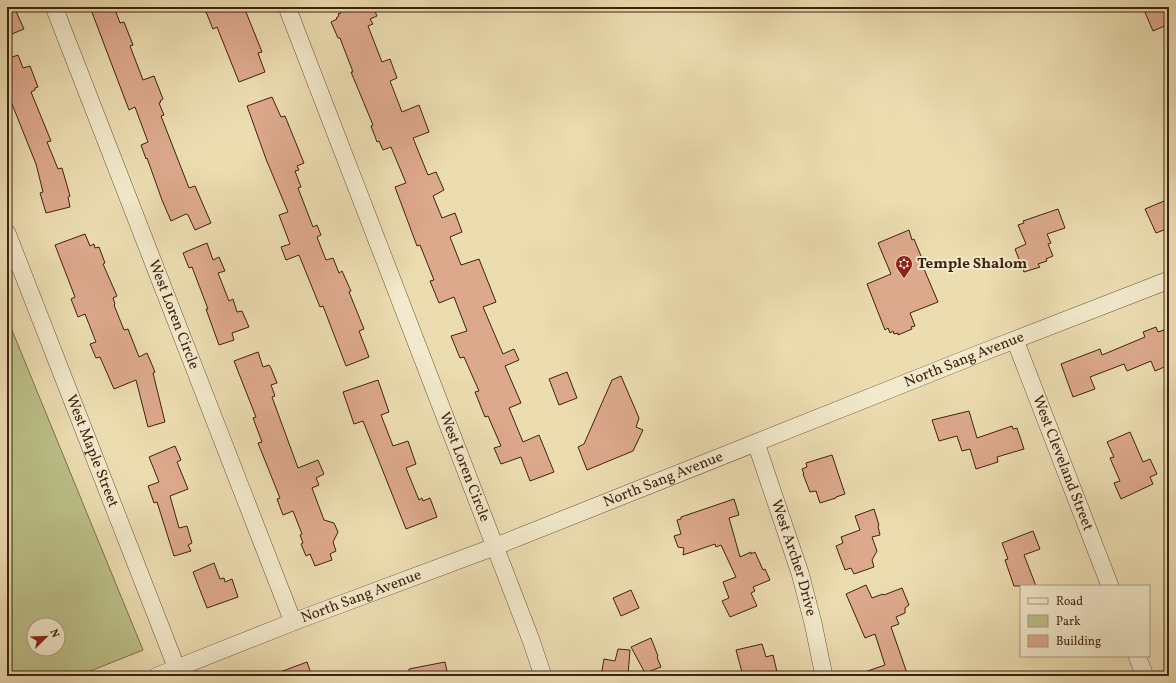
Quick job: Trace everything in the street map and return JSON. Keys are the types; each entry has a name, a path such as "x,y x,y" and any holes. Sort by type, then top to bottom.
{"street":[{"name":"West Loren Circle","path":"54,7 293,622"},
{"name":"West Loren Circle","path":"287,7 531,640 543,676"},
{"name":"West Maple Street","path":"7,233 177,668"},
{"name":"North Sang Avenue","path":"157,676 293,622 494,547 1014,340 1169,280"},
{"name":"West Cleveland Street","path":"1014,340 1110,585"},
{"name":"West Archer Drive","path":"756,443 800,573 813,623 824,676"},
{"path":"1137,657 1145,676"}],"green space":[{"path":"7,318 143,650 78,676 7,676"}],"building":[{"path":"7,7 14,7 24,29 7,36"},
{"path":"90,7 114,7 120,23 124,22 133,45 130,46 143,80 154,76 163,99 159,103 164,115 161,116 189,188 195,186 211,223 195,230 188,215 186,214 171,221 141,145 148,142 135,107 129,110"},
{"path":"204,7 244,7 262,52 258,53 265,72 239,82 217,27 213,29"},
{"path":"339,7 373,7 377,16 370,19 373,24 368,26 382,62 390,59 397,78 390,81 402,112 419,105 429,132 413,138 428,175 436,172 444,190 433,196 442,218 455,213 462,232 450,237 461,265 479,259 496,302 483,307 503,354 514,349 519,360 505,366 521,403 509,408 523,442 539,435 554,472 530,481 521,457 501,464 494,448 501,446 488,416 485,417 475,392 479,391 464,357 460,358 451,336 467,331 454,297 439,303 430,281 434,280 420,245 417,246 395,187 406,183 391,147 383,150 379,141 377,142 371,126 373,125 351,72 353,72 340,38 338,38 331,22 337,19 336,18 339,16 338,14 341,13"},
{"path":"1151,7 1169,7 1169,24 1153,31 1144,10"},
{"path":"18,55 23,68 30,66 38,87 31,92 51,141 47,142 58,169 62,168 70,196 68,197 70,207 46,213 40,193 43,192 36,164 10,99 7,100 7,59"},
{"path":"272,97 281,117 285,116 304,163 297,166 299,170 295,171 301,187 298,188 313,227 317,225 321,235 317,237 326,260 333,258 339,273 342,271 351,291 349,292 364,329 359,331 369,357 346,366 323,306 320,307 299,255 286,260 281,247 290,244 279,215 288,212 266,159 247,106"},
{"path":"1169,199 1169,228 1156,233 1145,209"},
{"path":"1058,209 1065,228 1047,234 1051,243 1048,244 1053,256 1046,259 1047,261 1038,264 1040,267 1024,272 1015,249 1026,244 1018,225 1024,223 1023,221"},
{"name":"Temple Shalom","path":"909,230 912,240 914,239 926,268 924,269 938,302 910,313 915,326 911,327 912,329 898,335 898,333 894,334 893,331 890,333 888,328 885,330 867,284 891,274 878,243"},
{"path":"85,234 90,246 94,244 95,248 99,247 105,263 103,264 117,296 113,298 114,305 124,330 128,329 139,357 147,353 155,372 153,373 165,422 148,427 136,380 114,389 100,357 96,358 90,344 96,342 85,314 78,317 71,299 75,297 55,245"},
{"path":"207,243 213,260 219,257 225,271 218,273 229,301 233,299 237,312 242,311 249,327 232,333 234,340 219,345 206,309 208,309 192,267 189,268 183,253"},
{"path":"1156,327 1158,332 1164,330 1169,343 1169,365 1155,371 1151,361 1127,371 1124,364 1090,377 1095,389 1073,397 1061,364 1100,349 1102,355 1145,337 1143,332"},
{"path":"258,352 263,367 269,365 277,383 271,385 275,396 272,397 298,468 318,460 324,474 316,478 319,485 312,488 324,520 334,523 338,532 333,542 336,551 330,554 332,560 315,566 310,554 306,556 301,544 303,543 300,535 302,534 293,511 283,515 277,499 280,498 258,443 262,442 253,418 256,417 234,361"},
{"path":"567,372 577,398 559,405 549,379"},
{"path":"621,376 639,418 636,427 643,430 633,451 587,470 578,447 584,444 612,380"},
{"path":"378,380 389,412 381,415 393,446 408,441 416,464 406,468 419,500 422,498 423,501 430,498 437,517 406,529 363,421 354,424 343,392"},
{"path":"969,411 977,438 1012,426 1013,429 1017,428 1024,449 997,457 998,462 976,469 970,449 962,451 957,436 939,441 932,420"},
{"path":"1130,432 1143,462 1150,459 1157,474 1150,477 1153,484 1121,499 1114,483 1120,481 1110,458 1114,457 1107,442"},
{"path":"175,446 181,460 177,462 188,489 170,496 179,528 187,526 192,543 188,545 191,551 174,556 157,502 154,503 148,486 159,482 149,457"},
{"path":"832,455 845,494 820,503 816,491 810,492 802,469 807,467 806,463"},
{"path":"734,499 739,515 729,518 740,557 751,552 751,554 755,552 763,570 765,569 770,580 753,587 755,591 751,593 757,606 730,617 722,601 729,598 723,582 736,577 721,545 716,547 715,544 683,555 684,548 678,547 674,536 681,534 677,520 681,519 681,517"},
{"path":"874,509 879,525 880,535 872,537 877,551 872,560 874,567 854,574 851,568 845,570 836,546 843,543 841,537 860,530 855,516"},
{"path":"1033,531 1040,549 1024,555 1036,585 1014,586 1005,560 1008,559 1002,543"},
{"path":"214,563 220,579 224,578 225,582 232,579 238,597 207,608 193,572"},
{"path":"866,585 872,598 902,588 909,605 905,608 905,613 896,617 899,624 891,627 908,676 859,676 859,674 885,665 875,634 865,638 846,594"},
{"path":"631,590 639,608 621,616 613,598"},
{"path":"651,638 661,667 645,673 631,647"},
{"path":"762,644 766,657 773,655 778,676 743,676 736,650"},
{"path":"618,649 630,650 628,676 601,676 604,659 615,661"},
{"path":"307,662 312,676 272,676 272,675"},
{"path":"445,662 448,676 409,676 409,669"}],"place":[{"name":"Temple Shalom","path":"904,279"}]}
